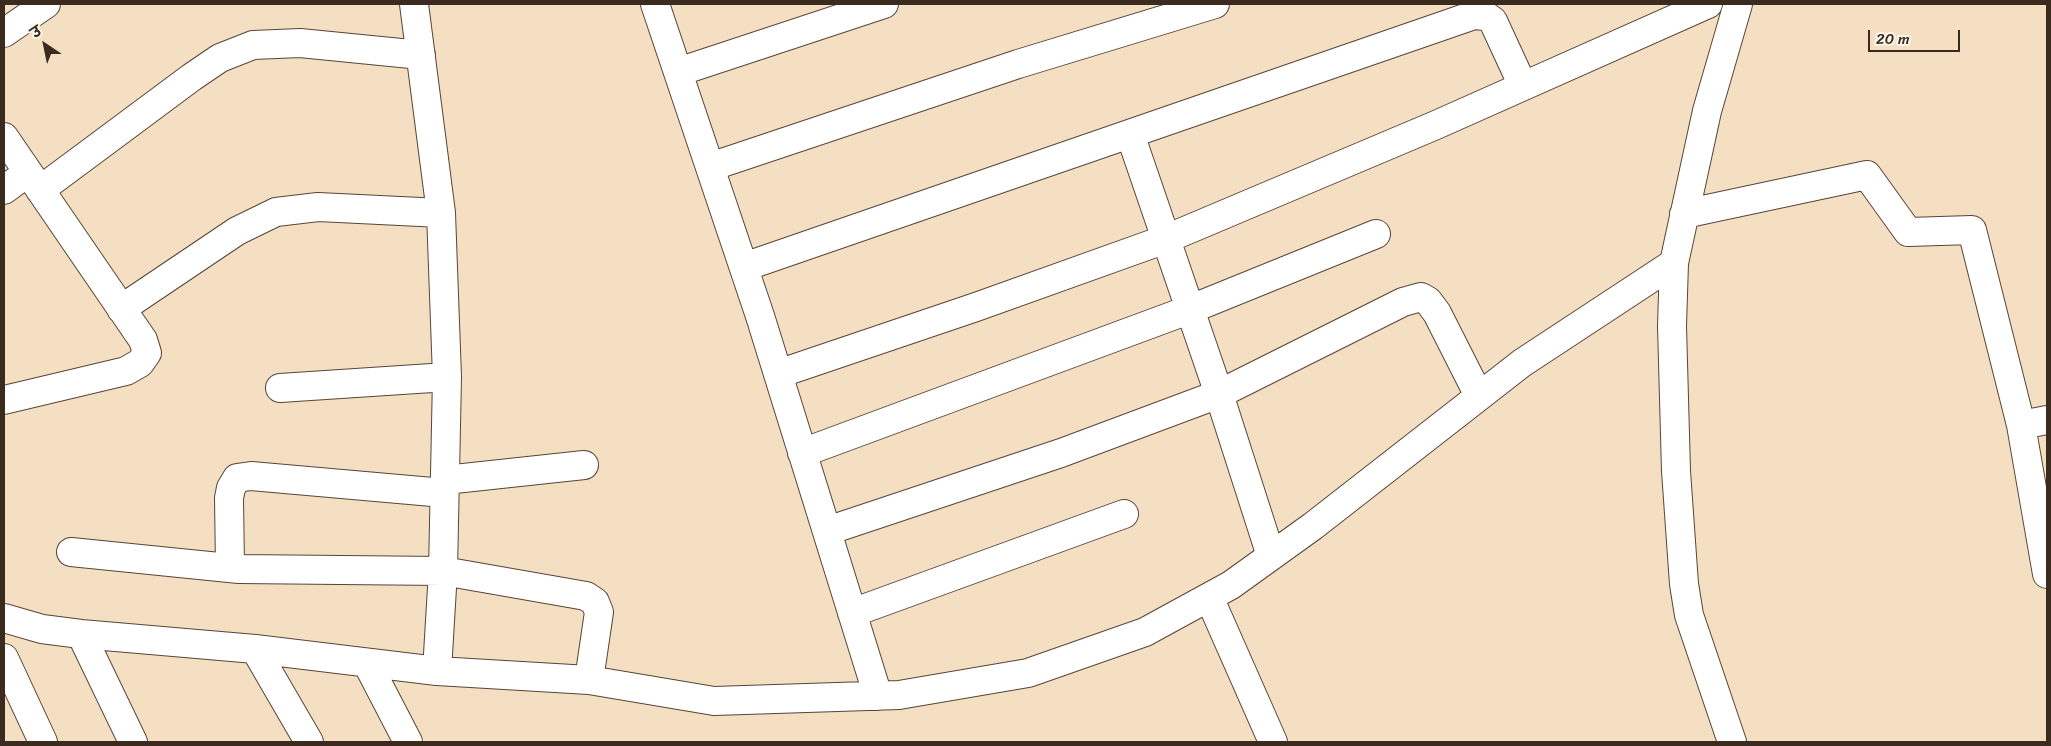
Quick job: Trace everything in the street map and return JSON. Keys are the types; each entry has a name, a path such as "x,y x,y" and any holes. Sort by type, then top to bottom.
{"street":[{"path":"4,33 46,4"},
{"path":"414,4 441,213 447,377 443,571 437,671"},
{"path":"655,4 744,267 878,696"},
{"path":"678,72 884,4"},
{"path":"710,167 1018,64 1215,4"},
{"path":"778,374 976,307 1166,239 1523,86 1708,4"},
{"path":"1732,742 1689,615 1684,584 1676,472 1672,326 1674,262 1707,111 1738,4"},
{"path":"744,267 1474,15 1486,16 1493,21 1523,86"},
{"path":"4,190 33,181 213,63 253,45 300,43 421,54"},
{"path":"1130,134 1219,394 1271,556"},
{"path":"4,137 143,340 147,353 140,363 126,371 4,400"},
{"path":"1684,214 1867,175 1908,232 1972,230 2021,425 2047,574"},
{"path":"121,309 238,231 276,212 318,208 441,213"},
{"path":"802,453 1190,309 1376,234"},
{"path":"4,618 42,629 81,634 255,649 437,671 589,680 714,701 899,695 1028,673 1145,632 1231,585 1314,526 1522,364 1674,262"},
{"path":"827,531 1052,456 1219,394 1403,302 1421,297 1428,301 1437,313 1479,396"},
{"path":"280,388 447,377"},
{"path":"2021,425 2047,420"},
{"path":"230,568 229,498 231,488 237,478 251,476 444,486 584,465"},
{"path":"852,613 1124,514"},
{"path":"71,552 230,568 443,571 586,596 595,602 599,612 589,680"},
{"path":"1209,597 1273,742"},
{"path":"81,634 133,742"},
{"path":"255,649 309,742"},
{"path":"4,658 43,742"},
{"path":"366,663 408,742"}]}
